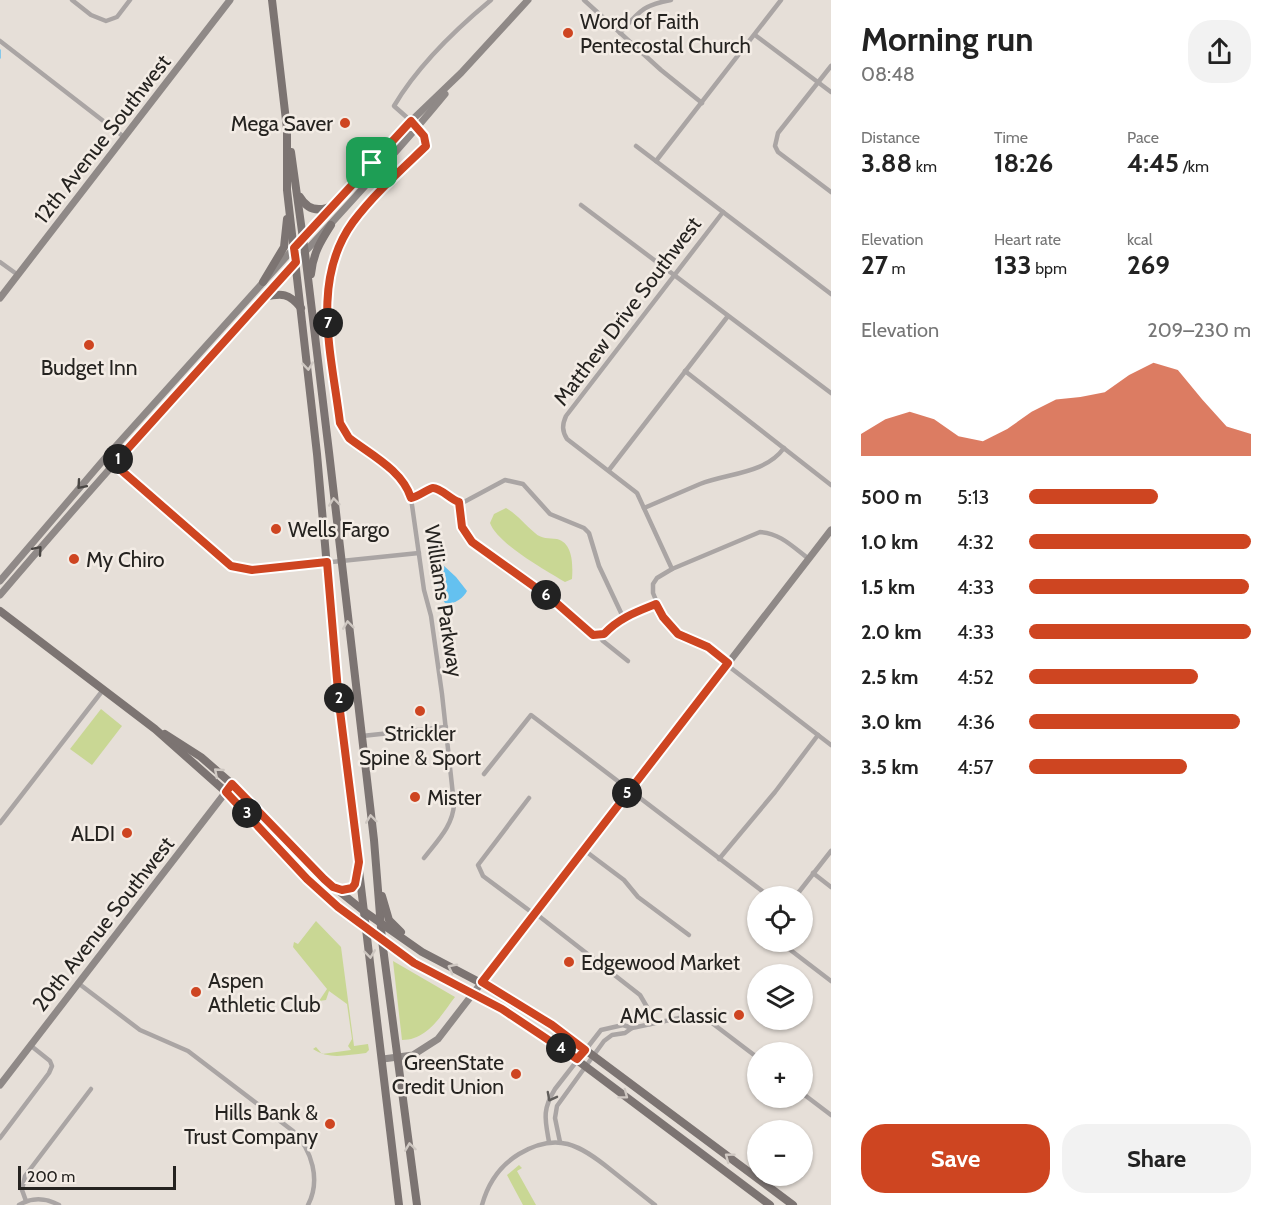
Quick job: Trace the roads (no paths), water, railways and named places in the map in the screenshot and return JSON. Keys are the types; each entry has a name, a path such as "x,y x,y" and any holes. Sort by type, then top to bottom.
{"main road":[{"name":"12th Avenue Southwest","path":"0,298 230,0"},
{"path":"272,0 287,129 305,253 362,736 382,940 417,1205"},
{"path":"0,581 106,456 263,282 411,121 461,73 528,0"},
{"path":"0,595 114,464 417,128 461,73"},
{"path":"263,282 284,247 286,235 287,129"},
{"path":"287,190 327,562 339,703 399,1205"},
{"path":"297,193 303,203 311,208 325,209 334,205"},
{"path":"310,296 314,254 331,225"},
{"path":"264,297 278,293 286,294 301,308"},
{"path":"383,1059 413,1055 438,1039 809,559 828,540 831,530"},
{"path":"0,611 155,729 226,792 307,879 338,907 414,963 525,1023 577,1059 770,1205"},
{"path":"155,729 187,747 232,784 312,868 365,912 422,952 482,982 552,1025 792,1205"},
{"name":"20th Avenue Southwest","path":"0,1085 232,784"},
{"path":"333,887 342,890 352,888 355,884 359,862"},
{"path":"377,877 389,920 422,952"}],"street":[{"path":"72,0 91,15 106,21 117,17 130,0"},
{"path":"417,128 394,106 406,86 472,15 491,0"},
{"path":"584,0 661,70 702,103"},
{"path":"620,33 641,9 650,4 671,0"},
{"path":"656,161 781,0"},
{"path":"755,35 831,92"},
{"path":"0,41 124,137"},
{"path":"831,66 778,133 775,146 778,152 831,192"},
{"name":"Williams Parkway","path":"417,128 424,136 426,146 367,205 353,222 342,242 328,281 327,309 340,423 349,438 401,478 408,487 411,498 424,590 431,616 446,727 453,815 450,825 424,858"},
{"path":"636,146 831,294"},
{"path":"581,205 831,393"},
{"name":"Matthew Drive Southwest","path":"609,470 567,440 563,433 562,423 723,212"},
{"path":"0,262 18,275"},
{"path":"672,569 637,494 609,470 728,316"},
{"path":"685,371 831,485"},
{"path":"644,508 702,483 765,465 778,456 784,448"},
{"path":"106,456 231,566 252,570 418,553"},
{"path":"411,498 418,497 431,488 436,488 459,502 470,500 505,480 523,484 550,514 584,528 589,533 599,566 623,617"},
{"path":"459,502 462,527 472,542 553,600 587,631 599,636 603,642 628,661"},
{"path":"809,559 778,536 769,532 760,532 672,569 657,578 653,584 653,593 663,617 678,634 708,647 831,745"},
{"path":"599,636 623,617 656,604"},
{"path":"0,823 103,690"},
{"path":"484,774 531,715 755,886"},
{"path":"362,736 446,727"},
{"path":"719,859 818,735"},
{"path":"529,798 480,860 478,866 483,876 640,995 647,1007 650,1024"},
{"path":"584,850 624,880 638,897 689,935"},
{"path":"803,886 831,850"},
{"path":"813,873 831,887"},
{"path":"793,952 831,981"},
{"path":"78,983 140,1030 188,1051 304,1141 313,1168 314,1184 308,1205"},
{"path":"560,1142 555,1118 557,1106 608,1037 625,1033 632,1028 684,1017 708,1020 747,1050"},
{"path":"549,1142 545,1108 555,1089 601,1030 623,1025 632,1028"},
{"path":"0,1138 52,1066 50,1061 30,1045"},
{"path":"26,1201 22,1190 26,1176 91,1089"},
{"path":"813,1101 831,1115"},
{"path":"482,1205 487,1187 500,1168 534,1145 549,1142 575,1145 589,1152 655,1205"},
{"path":"19,1205 26,1201 47,1199 59,1205"}],"water":[{"path":"443,565 467,591 460,599 451,603 445,603 440,595 436,577 436,568"}],"waterway":[{"path":"0,50 0,58"}],"place":[{"name":"Word of Faith Pentecostal Church","path":"568,33"},
{"name":"Mega Saver","path":"345,123"},
{"name":"Budget Inn","path":"89,345"},
{"name":"Wells Fargo","path":"276,529"},
{"name":"My Chiro","path":"74,559"},
{"name":"Strickler Spine & Sport","path":"420,711"},
{"name":"Mister","path":"415,797"},
{"name":"ALDI","path":"127,833"},
{"name":"Edgewood Market","path":"569,962"},
{"name":"Aspen Athletic Club","path":"196,992"},
{"name":"AMC Classic","path":"739,1015"},
{"name":"GreenState Credit Union","path":"516,1074"},
{"name":"Hills Bank & Trust Company","path":"330,1124"}]}
